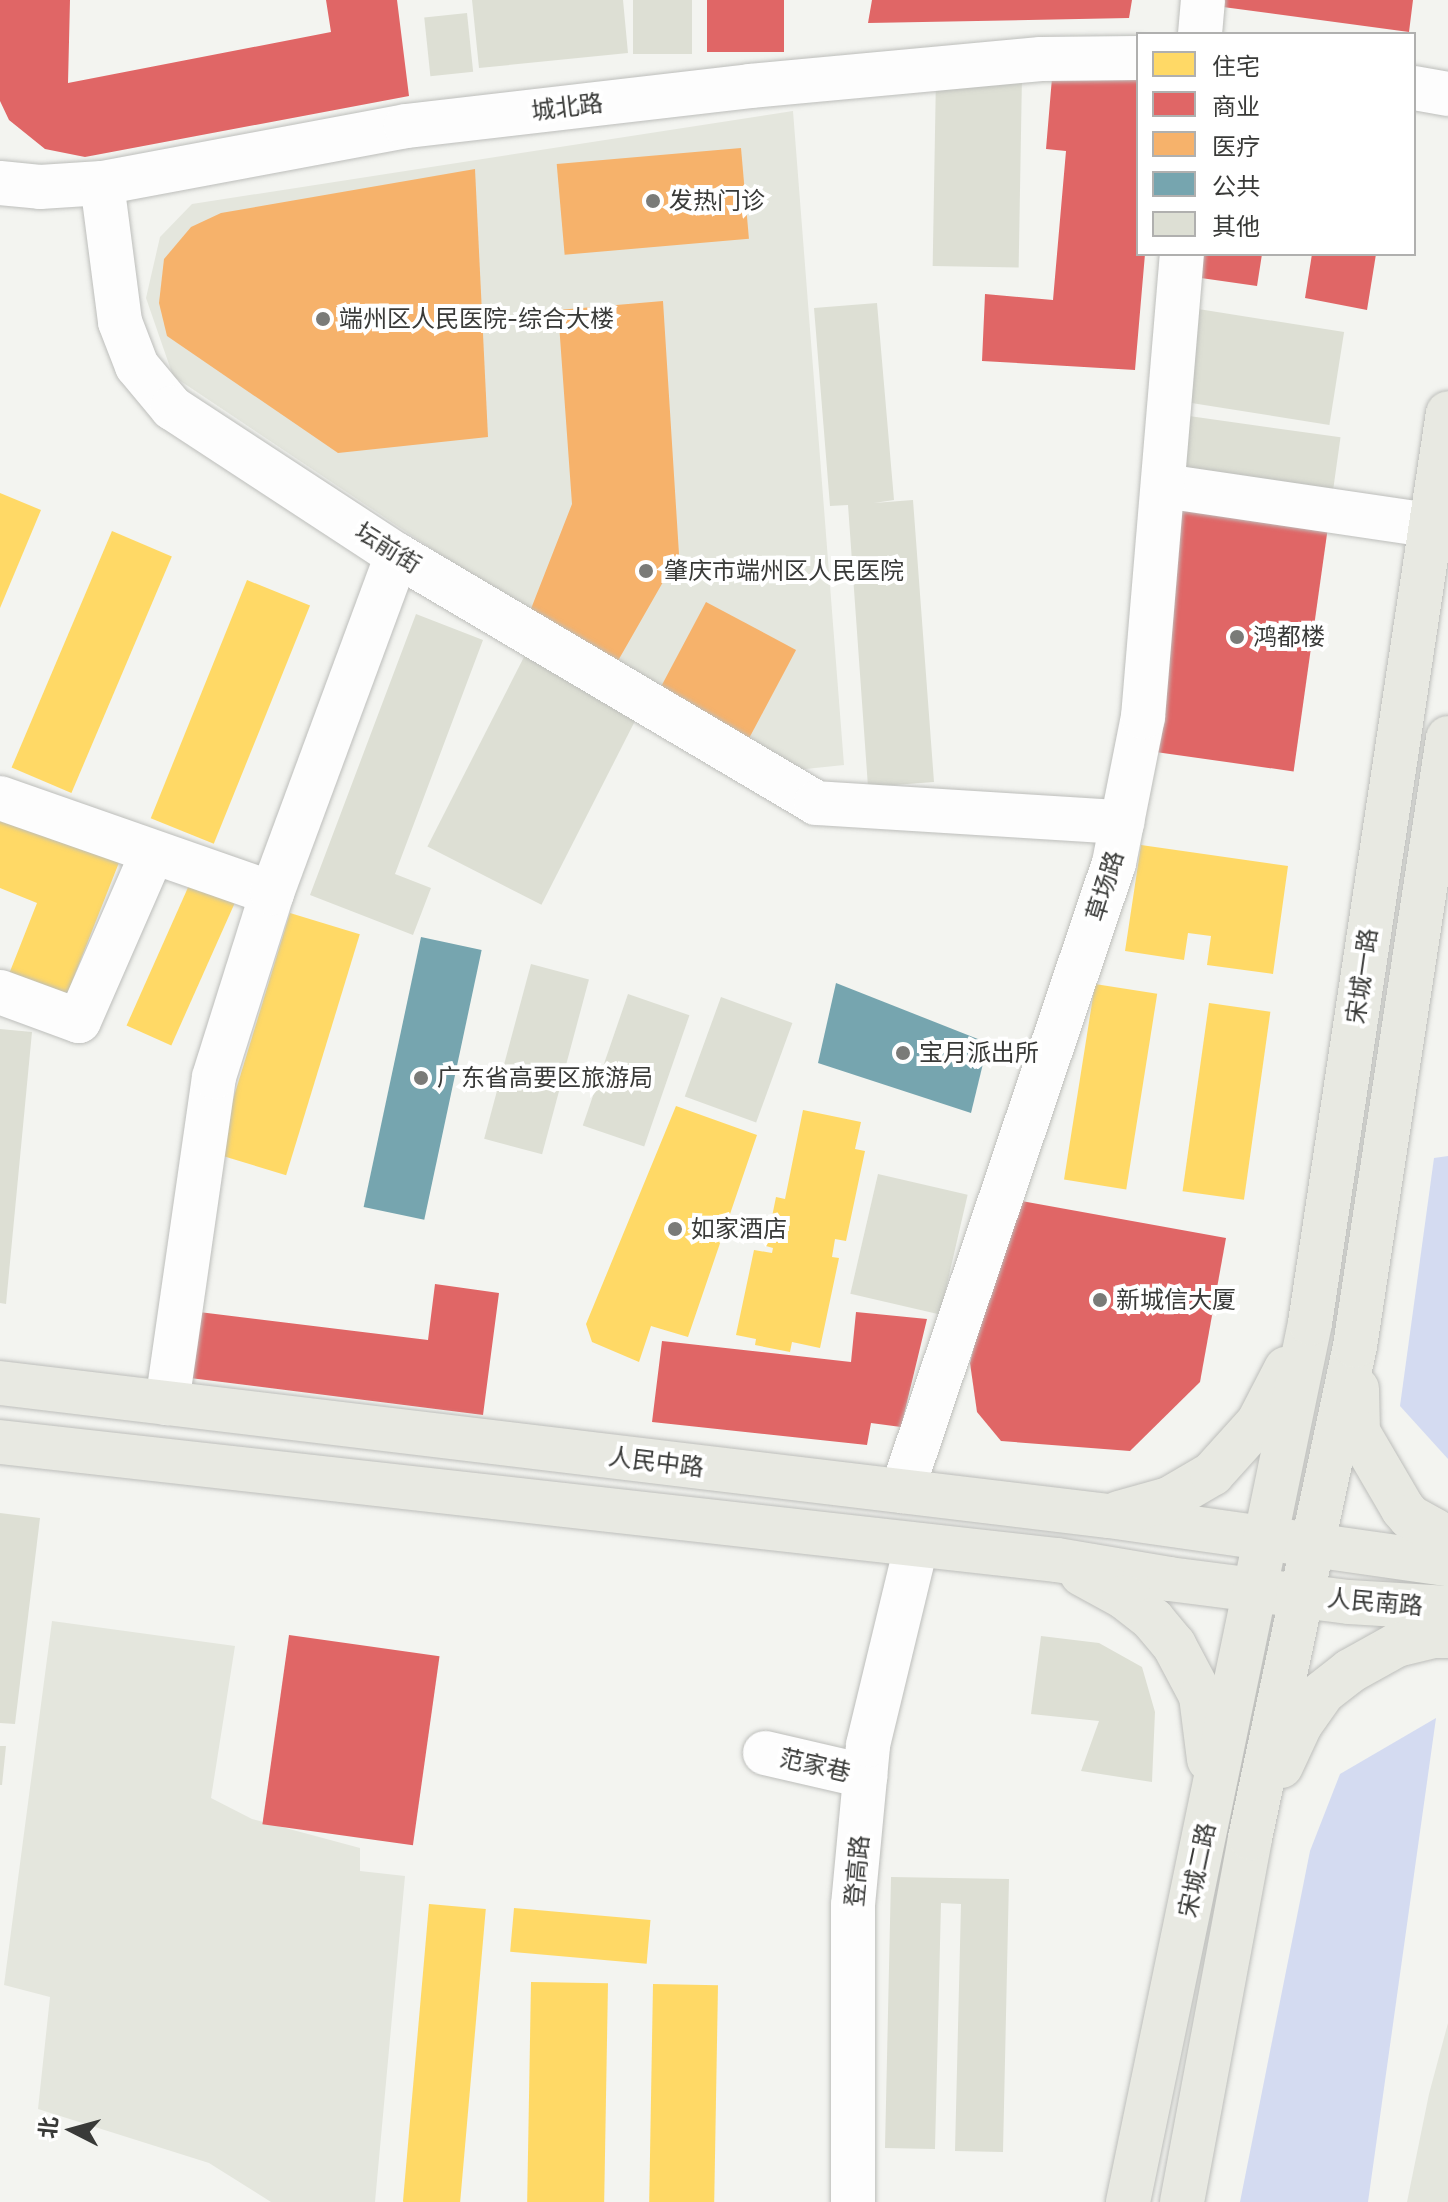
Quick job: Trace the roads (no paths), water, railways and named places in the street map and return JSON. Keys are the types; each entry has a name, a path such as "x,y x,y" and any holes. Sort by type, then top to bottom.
{"main road":[{"name":"宋城一路","path":"1266,1538 1310,1323 1448,413"},
{"name":"宋城一路","path":"1313,1544 1355,1346 1448,738"},
{"path":"1109,1516 1169,1499 1212,1474 1258,1423 1310,1323"},
{"path":"1355,1346 1358,1432 1403,1509 1444,1543"},
{"name":"人民中路","path":"0,1383 1109,1516 1313,1544"},
{"path":"0,1442 916,1547 1057,1560 1302,1596"},
{"name":"宋城二路","path":"1128,2202 1266,1538"},
{"name":"人民南路","path":"1313,1544 1387,1555 1444,1543"},
{"name":"宋城二路","path":"1182,2202 1250,1838 1313,1544"},
{"path":"1057,1560 1124,1597 1153,1620 1174,1645 1201,1696 1213,1793"},
{"name":"人民南路","path":"1302,1596 1448,1608"},
{"path":"1250,1838 1300,1725 1322,1693 1350,1671 1397,1645 1432,1636 1448,1636"}],"street":[{"path":"1200,32 1203,0"},
{"name":"城北路","path":"0,183 40,187 102,183 406,126 750,86 1025,60 1136,58"},
{"path":"1416,88 1448,94"},
{"name":"坛前街","path":"102,183 120,322 137,366 172,408 397,555 816,803 1122,822"},
{"name":"草场路","path":"902,1491 1114,863 1143,717 1182,256"},
{"path":"1164,486 1429,525"},
{"path":"167,1403 214,1077 272,893 397,555"},
{"path":"0,798 272,893"},
{"path":"0,992 79,1021 153,852"},
{"name":"登高路","path":"853,2202 853,1905 865,1776 868,1745 916,1547"},
{"name":"范家巷","path":"765,1753 865,1776"}],"place":[{"name":"发热门诊","path":"653,201"},
{"name":"端州区人民医院-综合大楼","path":"323,319"},
{"name":"肇庆市端州区人民医院","path":"646,571"},
{"name":"鸿都楼","path":"1237,637"},
{"name":"宝月派出所","path":"903,1053"},
{"name":"广东省高要区旅游局","path":"421,1078"},
{"name":"如家酒店","path":"675,1229"},
{"name":"新城信大厦","path":"1100,1300"}]}
